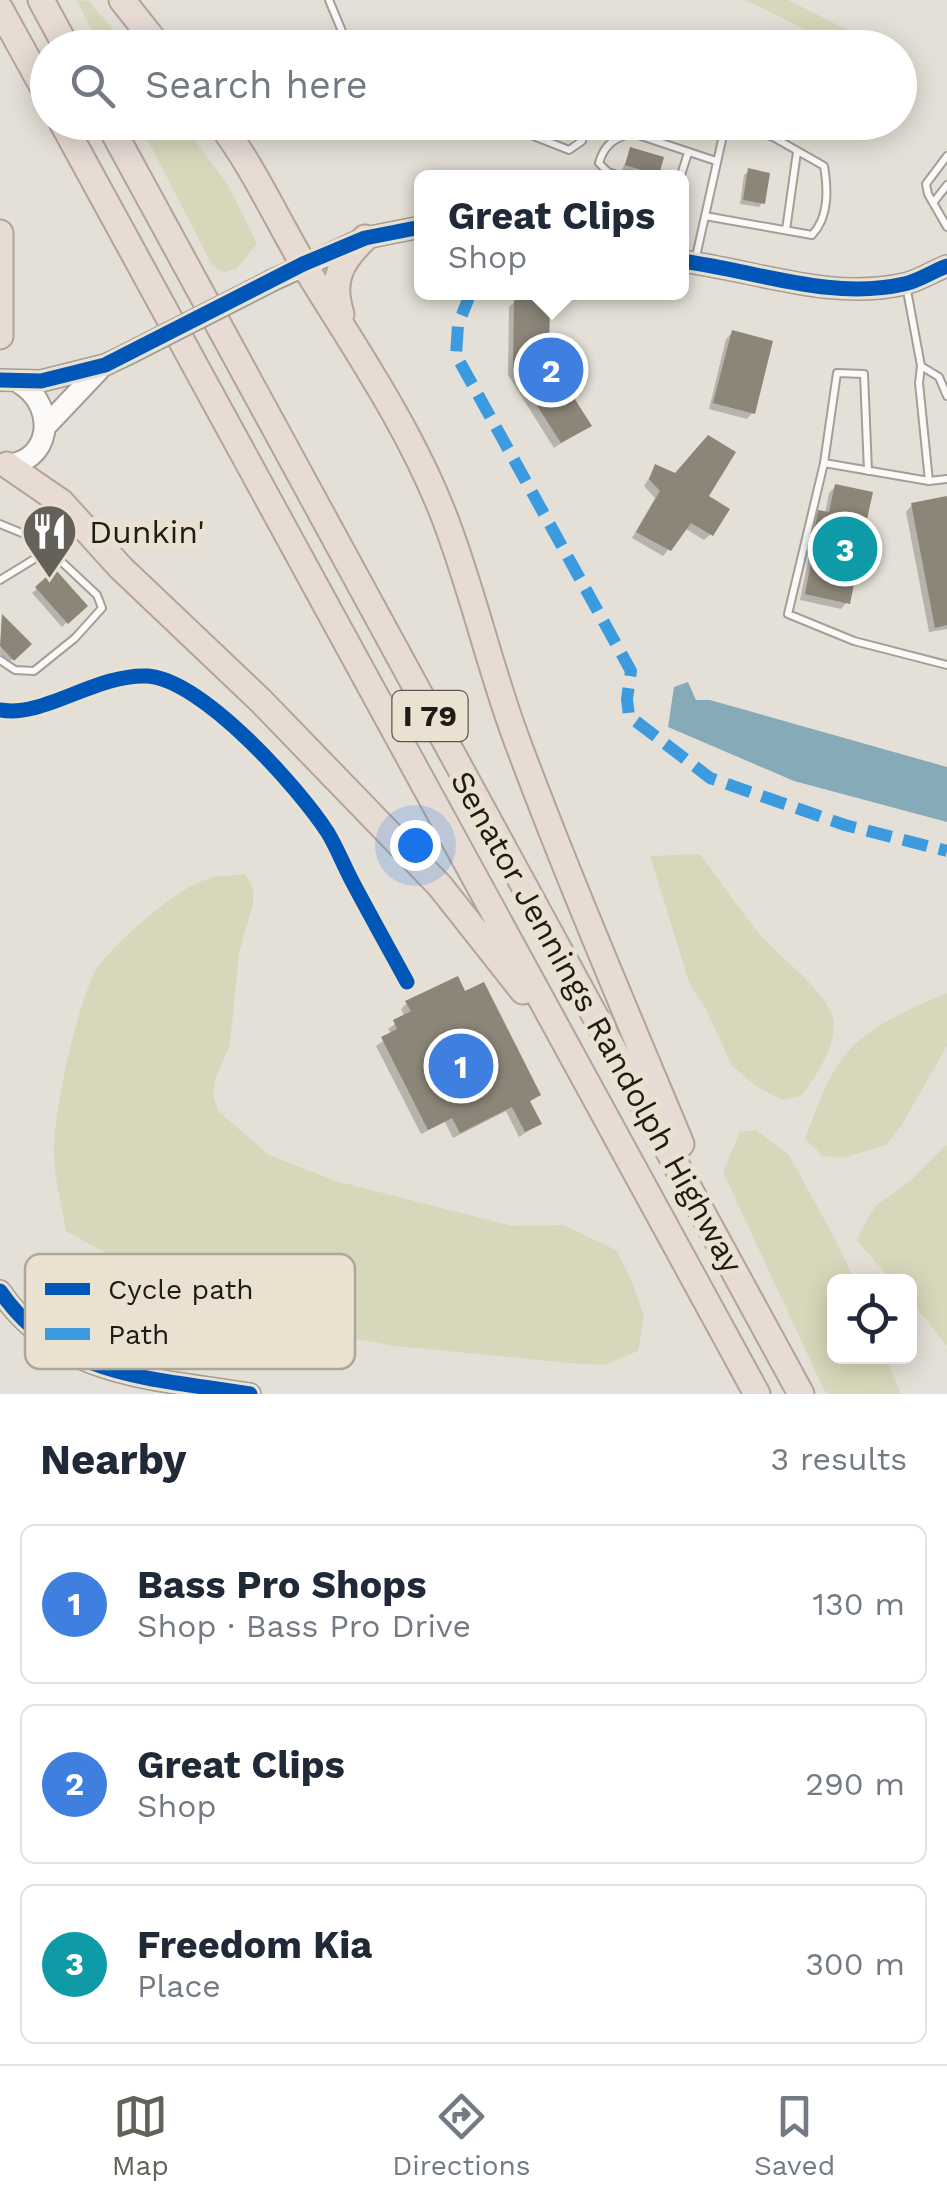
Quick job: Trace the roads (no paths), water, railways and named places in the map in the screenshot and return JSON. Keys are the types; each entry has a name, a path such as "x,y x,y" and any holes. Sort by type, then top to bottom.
{"highway":[{"path":"41,0 57,30"},
{"path":"122,0 146,30"},
{"path":"0,9 30,63"},
{"name":"Senator Jennings Randolph Highway","path":"72,140 758,1394"},
{"name":"Senator Jennings Randolph Highway","path":"118,140 800,1394"},
{"path":"232,140 413,447 444,516 510,719 592,934 755,1308"},
{"path":"0,233 0,336"},
{"path":"349,338 336,299 337,275 344,258 365,238"},
{"path":"3,465 60,502 88,535 261,701 440,886 527,996 640,1177"}],"street":[{"path":"9,381 41,381 105,365 304,264 365,238 414,228"},
{"path":"689,262 819,286 866,288 906,284 947,266"},
{"path":"3,465 30,456 46,426 105,365"},
{"path":"9,381 39,398 46,426"},
{"path":"0,710 39,707 93,684 129,677 151,676 176,682 197,694 271,765 329,835 407,982"},
{"path":"0,1291 25,1322"},
{"path":"116,1369 250,1394"}],"lane":[{"path":"330,0 342,30"},
{"path":"544,140 570,150 582,140"},
{"path":"606,170 599,163 603,148 614,140"},
{"path":"652,140 716,161"},
{"path":"689,259 705,216 721,140"},
{"path":"705,216 812,236 820,226 828,190 824,166 776,140"},
{"path":"786,231 797,152"},
{"path":"683,170 688,153"},
{"path":"947,156 926,184 947,227"},
{"path":"933,203 947,185"},
{"path":"906,284 921,366 918,383 929,481"},
{"path":"921,366 939,376 947,396"},
{"path":"868,471 864,374 837,373 824,463 788,614 854,642 947,665"},
{"path":"824,463 929,481 947,479"},
{"path":"0,524 34,538 97,595 102,608 76,638 34,671 15,670 0,660"},
{"path":"1,579 48,550"}],"water":[{"path":"688,682 696,700 710,700 947,767 947,822 794,781 668,727 674,687"}],"place":[{"name":"Great Clips","path":"551,370"},
{"name":"Freedom Kia","path":"845,549"},
{"name":"Dunkin'","path":"50,581"},
{"name":"Bass Pro Shops","path":"461,1066"}]}
